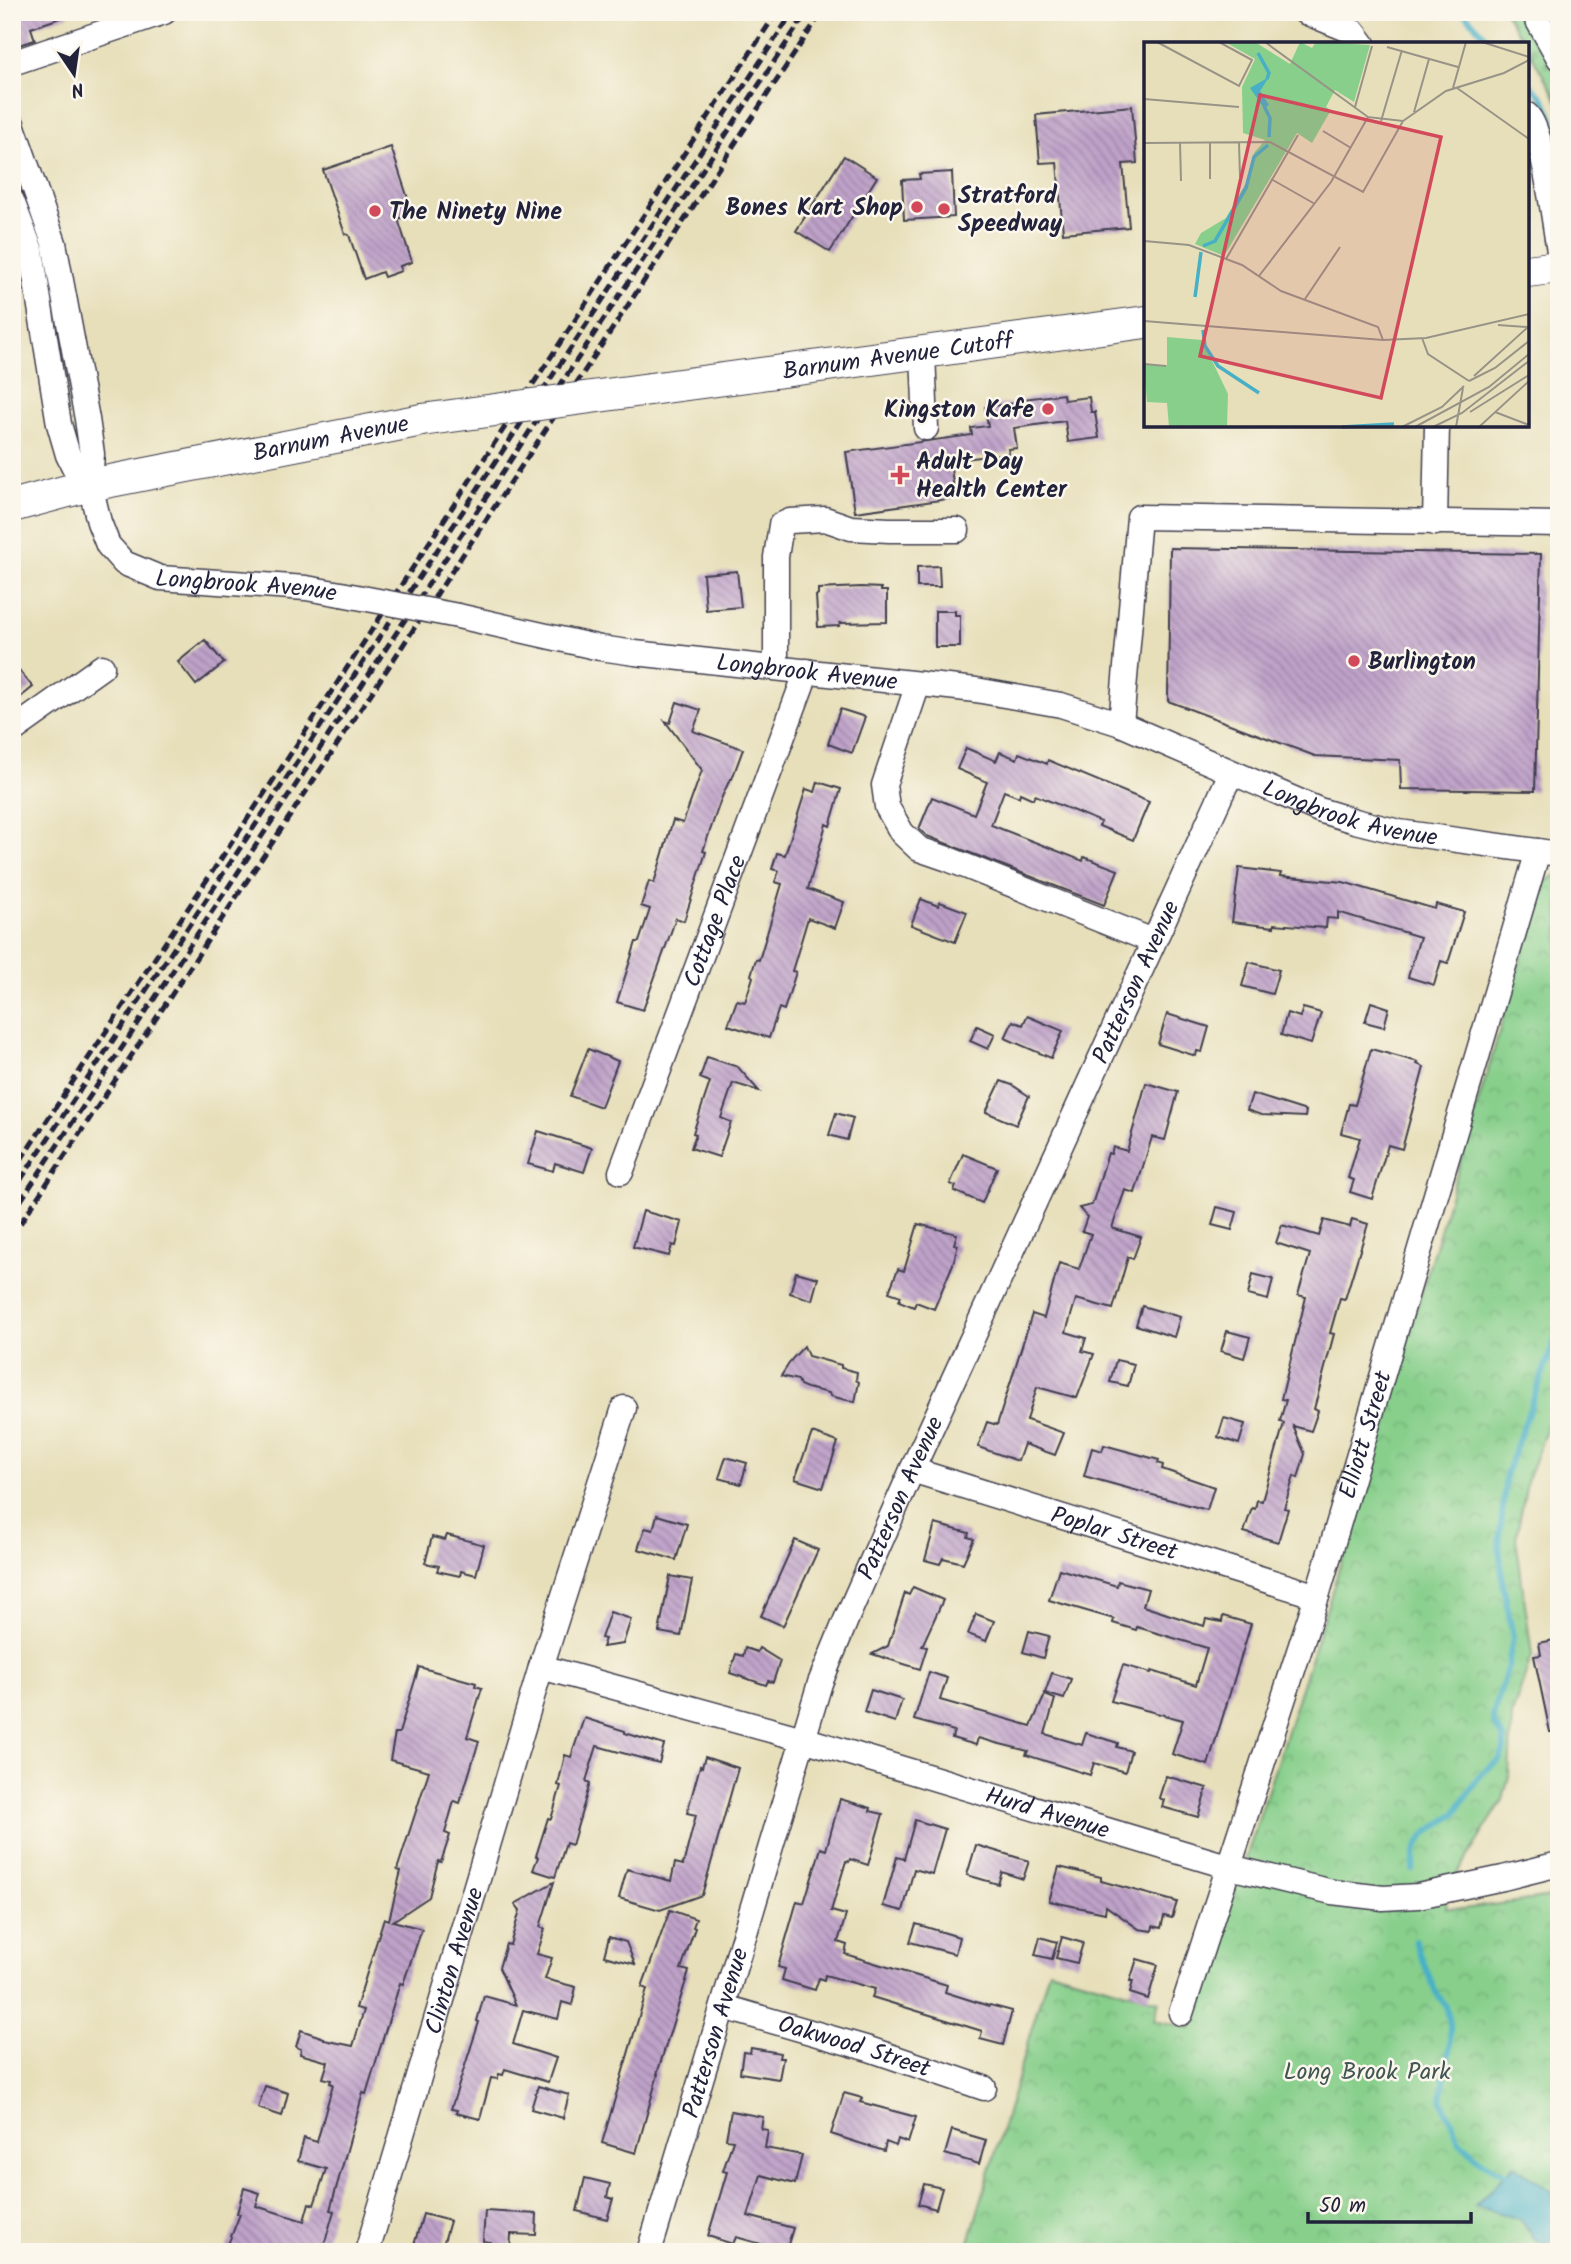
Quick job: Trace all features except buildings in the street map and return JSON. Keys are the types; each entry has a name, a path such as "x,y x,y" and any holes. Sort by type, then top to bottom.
{"main road":[{"path":"1529,271 1559,267"},
{"name":"Barnum Avenue Cutoff","path":"650,389 1144,322"},
{"name":"Barnum Avenue","path":"12,506 90,485 422,420 650,389"}],"street":[{"path":"12,63 164,12"},
{"path":"1305,12 1354,32 1362,42"},
{"path":"1533,12 1559,58"},
{"path":"1529,117 1538,136 1559,251"},
{"path":"12,124 54,243 88,419 92,454 90,485"},
{"path":"12,201 31,251 59,424 75,469 90,485"},
{"path":"31,251 54,243"},
{"path":"923,352 926,428"},
{"path":"1435,523 1437,427"},
{"name":"Longbrook Avenue","path":"90,485 108,545 124,563 160,578 306,587 458,616 600,648 1026,698 1061,705 1121,724 1319,810 1355,821 1399,832 1548,853"},
{"path":"1121,724 1139,517 1559,524"},
{"path":"776,667 776,556 781,525 790,521 825,519 851,528 957,530"},
{"path":"12,731 102,667"},
{"name":"Cottage Place","path":"621,1172 807,671"},
{"path":"918,684 884,785 887,807 902,833 919,849 1153,941"},
{"name":"Patterson Avenue","path":"649,2252 820,1683 912,1470 1231,773"},
{"name":"Elliott Street","path":"1181,2013 1317,1596 1548,853"},
{"name":"Clinton Avenue","path":"367,2252 541,1667 624,1408"},
{"name":"Poplar Street","path":"912,1470 1317,1596"},
{"name":"Hurd Avenue","path":"541,1667 803,1739 1230,1867 1332,1892 1400,1898 1441,1892 1559,1864"},
{"name":"Oakwood Street","path":"724,2007 869,2049 985,2088"}],"green space":[{"path":"1505,12 1559,12 1559,103 1529,50 1529,42 1524,42"},
{"name":"Long Brook Park","path":"1559,874 1559,1397 1528,1477 1516,1538 1532,1655 1512,1715 1509,1776 1503,1800 1448,1888 1446,1908 1463,1909 1559,1896 1559,2252 966,2252 1049,1970 1159,2001 1154,2020 1191,2028 1331,1595 1544,882"}],"water":[{"path":"1514,2165 1559,2197 1559,2252 1535,2239 1520,2219 1475,2206"}],"waterway":[{"path":"1463,12 1491,42"},
{"path":"1529,83 1544,99 1559,138"},
{"path":"1413,1870 1415,1852 1420,1842 1427,1833 1454,1815 1481,1774 1500,1759 1504,1749 1504,1739 1495,1726 1493,1715 1508,1666 1513,1637 1499,1546 1506,1474 1559,1329"},
{"path":"1415,1941 1435,1991 1446,2006 1450,2023 1450,2044 1441,2099 1460,2142 1481,2161 1510,2177"}],"railway":[{"path":"12,1173 777,12"},
{"path":"12,1193 793,12"},
{"path":"12,1214 807,12"},
{"path":"12,1236 822,12"}],"place":[{"name":"Bones Kart Shop","path":"917,207"},
{"name":"Stratford Speedway","path":"944,209"},
{"name":"The Ninety Nine","path":"375,211"},
{"name":"Kingston Kafe","path":"1048,409"},
{"name":"Adult Day Health Center","path":"900,475"},
{"name":"Burlington","path":"1354,661"}]}
